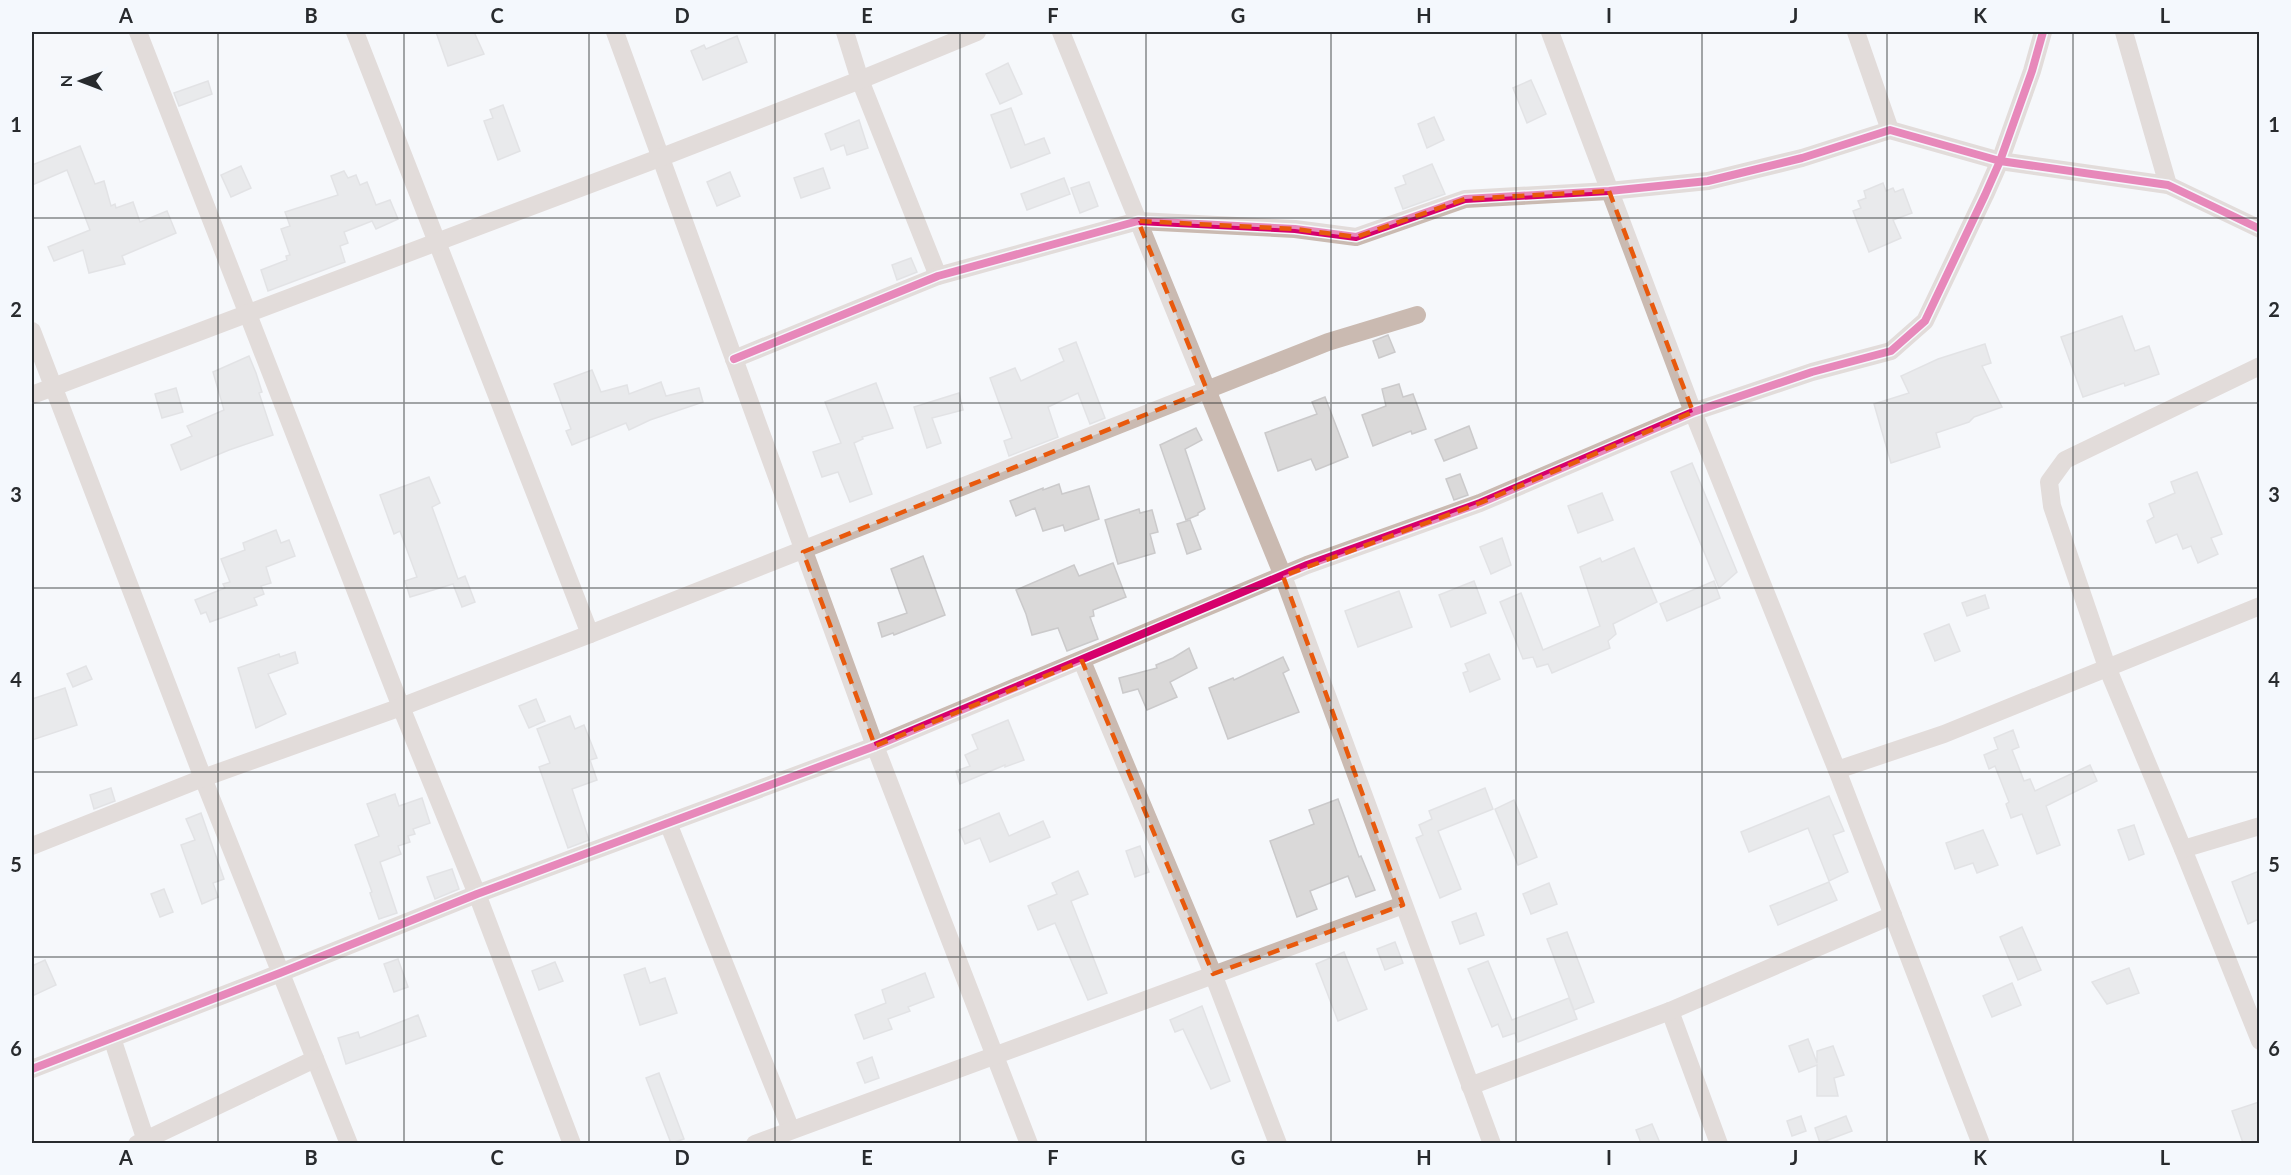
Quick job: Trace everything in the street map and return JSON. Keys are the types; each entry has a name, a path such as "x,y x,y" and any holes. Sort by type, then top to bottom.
{"street":[{"path":"138,32 401,707 477,894 572,1143"},
{"path":"355,32 591,634"},
{"path":"615,32 875,746 1029,1143"},
{"path":"845,32 860,80 938,276"},
{"path":"32,394 662,157 977,32"},
{"path":"1061,32 1283,576 1492,1143"},
{"path":"1550,32 1694,412 1837,770 1981,1143"},
{"path":"1856,32 1890,130"},
{"path":"32,1069 477,894 875,746 1320,560 1480,503 1694,412 1812,372 1891,351 1925,321 2001,161 2043,32"},
{"path":"2124,32 2168,185"},
{"path":"734,360 938,276 1138,221 1296,229 1356,237 1465,199 1609,191 1708,181 1802,158 1890,130 2001,161 2168,185 2259,229"},
{"path":"32,846 203,778 401,707 804,552 1328,342 1417,315"},
{"path":"32,331 51,386 203,778 349,1143"},
{"path":"2259,366 2065,460 2049,482 2052,506 2107,667 2183,849 2259,1041"},
{"path":"1837,770 1944,734 2259,606"},
{"path":"1082,661 1213,974 1278,1143"},
{"path":"668,823 791,1130"},
{"path":"2183,849 2259,826"},
{"path":"755,1143 1403,905"},
{"path":"1470,1086 1670,1011 1893,915"},
{"path":"1670,1011 1719,1143"},
{"path":"112,1038 143,1142 315,1059"}],"highlighted area":[{"path":"1609,191 1693,412 1480,503 1283,576 1403,905 1213,974 1082,661 875,746 803,552 1207,390 1138,221 1295,229 1356,237 1465,199"}],"building":[{"path":"436,32 474,32 484,54 448,66"},
{"path":"737,36 747,62 703,80 691,51 704,45 706,49"},
{"path":"1008,63 1022,94 1000,104 986,74"},
{"path":"1531,80 1546,114 1527,123 1513,88"},
{"path":"208,81 212,94 179,106 174,93"},
{"path":"503,105 520,151 498,160 484,121 493,118 490,110"},
{"path":"1011,108 1025,145 1044,138 1050,153 1011,168 991,115"},
{"path":"1434,117 1444,140 1427,148 1418,124"},
{"path":"859,120 868,148 847,155 844,145 831,150 825,134"},
{"path":"80,146 95,184 104,181 111,206 115,204 116,208 133,202 140,222 167,211 176,233 122,256 125,264 89,273 83,250 54,261 48,247 90,230 67,170 32,185 32,165"},
{"path":"1432,164 1445,194 1403,209 1395,188 1406,184 1403,176"},
{"path":"241,166 251,188 231,197 221,175"},
{"path":"823,168 830,188 801,198 794,178"},
{"path":"344,171 348,178 356,175 360,185 367,182 376,205 390,200 398,219 376,229 372,221 344,232 348,243 340,246 345,262 268,291 261,270 287,260 286,256 290,255 281,229 290,226 285,212 338,195 331,176"},
{"path":"730,172 740,196 717,206 707,182"},
{"path":"1064,178 1070,194 1027,210 1021,194"},
{"path":"1089,182 1098,206 1080,213 1071,188"},
{"path":"1883,183 1886,191 1893,188 1895,192 1903,189 1912,213 1893,220 1901,238 1869,252 1853,211 1861,208 1858,201 1866,198 1864,191"},
{"path":"911,258 917,272 897,280 892,265"},
{"path":"2122,316 2135,351 2149,346 2159,374 2083,397 2061,337"},
{"path":"1388,335 1395,352 1379,358 1373,341"},
{"path":"1076,342 1105,418 1090,424 1078,393 1048,407 1058,437 1009,456 1004,441 1012,438 990,378 1015,368 1021,381 1064,361 1059,349"},
{"path":"1985,344 1991,363 1982,366 2002,407 1974,417 1969,422 1936,433 1940,447 1891,463 1874,404 1909,393 1901,376 1938,359"},
{"path":"249,356 262,392 259,393 273,435 181,470 171,445 192,436 187,426 224,410 213,372"},
{"path":"592,370 601,392 627,385 629,394 661,382 666,396 699,388 703,402 650,420 629,430 626,423 572,445 566,431 571,429 554,384"},
{"path":"876,383 893,428 862,437 863,439 854,443 872,494 850,502 838,472 822,477 813,452 841,443 825,402"},
{"path":"1399,384 1403,397 1413,394 1426,429 1412,434 1411,431 1373,446 1362,415 1386,406 1382,389"},
{"path":"176,388 183,412 162,418 155,394"},
{"path":"959,393 963,410 932,418 941,443 927,448 914,407"},
{"path":"1325,397 1348,457 1316,470 1311,459 1278,471 1265,433 1317,414 1312,402"},
{"path":"1469,426 1477,448 1444,461 1435,440"},
{"path":"1196,428 1202,440 1185,449 1205,509 1186,520 1160,445"},
{"path":"1692,463 1737,572 1719,588 1671,472"},
{"path":"2197,472 2222,534 2211,538 2218,554 2198,563 2191,546 2183,549 2177,534 2156,543 2147,521 2154,517 2149,504 2175,493 2171,482"},
{"path":"1460,474 1468,495 1454,500 1446,479"},
{"path":"429,477 440,503 432,507 458,579 465,576 475,602 462,607 453,584 410,597 405,581 417,577 400,531 394,534 380,495"},
{"path":"1059,484 1062,494 1089,486 1099,519 1065,531 1063,525 1043,531 1035,508 1016,516 1010,501"},
{"path":"1602,493 1613,520 1578,533 1568,506"},
{"path":"1139,509 1140,513 1152,510 1158,532 1150,534 1155,553 1118,564 1105,520"},
{"path":"1190,520 1201,549 1187,554 1177,524"},
{"path":"276,530 281,543 289,540 295,556 266,567 271,583 261,586 264,594 254,598 257,605 210,622 206,612 201,614 195,600 225,588 223,584 230,582 221,559 245,550 243,543"},
{"path":"1502,538 1511,565 1491,574 1480,547"},
{"path":"1634,548 1657,602 1613,624 1616,634 1608,641 1610,648 1552,673 1548,664 1537,667 1533,657 1523,659 1500,602 1521,593 1543,650 1600,626 1580,567 1600,558 1602,562"},
{"path":"923,556 945,615 894,635 893,633 882,637 878,623 907,613 891,569"},
{"path":"1113,563 1126,597 1093,610 1094,616 1090,617 1098,639 1067,651 1058,628 1032,635 1016,590 1074,565 1079,576"},
{"path":"1474,581 1486,613 1451,627 1439,595"},
{"path":"1714,581 1720,598 1667,621 1660,604"},
{"path":"1399,591 1412,627 1358,647 1345,611"},
{"path":"1985,595 1989,608 1967,616 1962,603"},
{"path":"1949,624 1960,651 1935,661 1924,634"},
{"path":"1189,648 1197,668 1170,682 1177,697 1147,710 1138,689 1123,693 1119,678 1157,668 1156,665"},
{"path":"295,652 298,663 268,674 286,714 256,728 238,668 279,654 280,657"},
{"path":"1489,654 1500,679 1470,692 1463,673 1468,671 1465,664"},
{"path":"1283,657 1289,670 1283,673 1299,712 1228,739 1209,688 1233,678 1234,680"},
{"path":"86,666 92,679 73,687 67,674"},
{"path":"65,688 77,725 32,740 32,699"},
{"path":"536,699 545,721 529,728 519,706"},
{"path":"570,716 575,729 584,725 597,758 590,760 597,780 572,789 589,840 568,848 539,767 550,763 537,729"},
{"path":"1008,720 1024,760 1005,767 1005,765 960,784 956,771 970,766 965,755 978,749 972,735"},
{"path":"2013,730 2019,747 2012,750 2024,781 2030,779 2035,791 2090,765 2097,781 2046,806 2060,845 2037,854 2022,814 2011,818 2006,804 2009,802 1995,766 1989,769 1984,755 1998,749 1994,738"},
{"path":"111,788 115,801 94,809 90,795"},
{"path":"1485,788 1493,809 1438,831 1461,889 1440,898 1416,838 1423,835 1419,825 1432,819 1429,811"},
{"path":"395,794 399,806 422,798 430,823 413,829 415,834 408,836 410,842 398,846 401,854 380,862 397,913 379,919 355,845 379,836 367,804"},
{"path":"1829,796 1844,831 1833,835 1848,872 1829,881 1808,828 1749,852 1741,832"},
{"path":"1338,799 1359,857 1361,856 1375,890 1356,897 1348,876 1310,891 1317,909 1297,917 1270,841 1314,824 1309,810"},
{"path":"1514,800 1537,857 1518,865 1495,809"},
{"path":"201,813 224,879 213,883 218,897 202,904 181,845 195,840 186,819"},
{"path":"999,813 1009,836 1043,821 1050,837 990,862 980,838 965,844 959,830"},
{"path":"2134,825 2144,854 2129,860 2118,830"},
{"path":"1983,830 1998,865 1977,873 1973,863 1955,869 1946,843"},
{"path":"1140,846 1149,872 1135,877 1126,851"},
{"path":"452,869 459,889 435,899 427,877"},
{"path":"1078,871 1088,894 1071,901 1107,993 1088,1000 1055,923 1038,930 1028,906 1057,894 1052,883"},
{"path":"2259,871 2259,919 2248,924 2232,882"},
{"path":"1829,882 1837,900 1778,925 1770,906"},
{"path":"1549,883 1557,904 1531,914 1523,894"},
{"path":"164,889 173,912 160,917 151,894"},
{"path":"1476,913 1484,935 1460,944 1452,922"},
{"path":"2022,927 2041,970 2018,980 2000,937"},
{"path":"1567,932 1594,1002 1574,1010 1547,939"},
{"path":"1395,942 1403,963 1385,970 1377,949"},
{"path":"1344,952 1367,1009 1338,1021 1316,964"},
{"path":"398,959 408,987 394,992 384,964"},
{"path":"45,960 56,985 32,996 32,966"},
{"path":"1488,961 1512,1020 1569,998 1577,1019 1518,1042 1515,1033 1503,1037 1498,1024 1492,1027 1468,969"},
{"path":"555,962 563,981 539,990 532,971"},
{"path":"645,968 650,983 665,978 677,1013 640,1025 624,975"},
{"path":"2129,968 2139,993 2107,1004 2092,982"},
{"path":"925,973 934,997 908,1007 910,1011 888,1019 892,1029 864,1039 855,1015 886,1003 882,990"},
{"path":"2012,983 2021,1005 1992,1017 1983,996"},
{"path":"1202,1006 1230,1081 1211,1089 1183,1029 1175,1032 1170,1020"},
{"path":"418,1015 426,1036 346,1064 338,1038 358,1032 360,1038"},
{"path":"1808,1039 1817,1063 1817,1051 1833,1046 1844,1075 1834,1078 1838,1096 1817,1096 1817,1065 1799,1072 1789,1046"},
{"path":"872,1057 879,1078 865,1083 857,1063"},
{"path":"659,1073 684,1139 671,1143 646,1078"},
{"path":"2259,1102 2259,1143 2243,1143 2232,1111"},
{"path":"1801,1116 1806,1131 1792,1136 1787,1121"},
{"path":"1846,1116 1852,1131 1820,1143 1815,1128"},
{"path":"1652,1124 1660,1143 1641,1143 1636,1130"}],"cycle path":[{"path":"32,1069 477,894 875,746 1307,565 1480,503 1693,412 1812,372 1891,351 1925,321 2000,161 2032,71 2043,32"},
{"path":"734,359 938,276 1138,221 1295,229 1356,237 1465,199 1609,191 1708,181 1802,158 1890,130 2000,161 2168,185 2260,229"}]}
